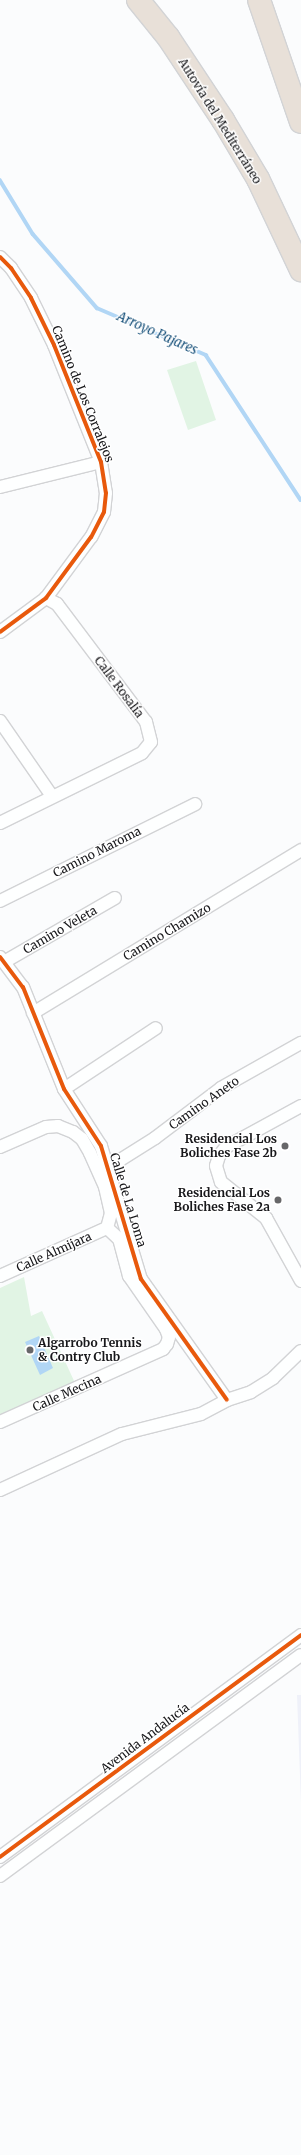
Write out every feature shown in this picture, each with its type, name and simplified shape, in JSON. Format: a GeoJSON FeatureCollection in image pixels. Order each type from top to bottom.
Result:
{"type":"FeatureCollection","features":[{"type":"Feature","properties":{"kind":"highway"},"geometry":{"type":"LineString","coordinates":[[122,0],[185,65]]}},
{"type":"Feature","properties":{"kind":"highway","name":"Autovía del Mediterráneo"},"geometry":{"type":"LineString","coordinates":[[138,0],[168,37],[258,179],[301,270]]}},
{"type":"Feature","properties":{"kind":"highway"},"geometry":{"type":"LineString","coordinates":[[259,0],[301,122]]}},
{"type":"Feature","properties":{"kind":"highway"},"geometry":{"type":"LineString","coordinates":[[275,0],[301,78]]}},
{"type":"Feature","properties":{"kind":"street","name":"Camino de Los Corralejos"},"geometry":{"type":"LineString","coordinates":[[0,256],[32,298],[54,345],[101,462],[106,493],[104,512],[91,537],[46,598],[0,632]]}},
{"type":"Feature","properties":{"kind":"street"},"geometry":{"type":"LineString","coordinates":[[0,488],[101,462]]}},
{"type":"Feature","properties":{"kind":"street","name":"Calle Rosalía"},"geometry":{"type":"LineString","coordinates":[[0,823],[52,796],[142,753],[151,742],[146,722],[57,604],[46,598]]}},
{"type":"Feature","properties":{"kind":"street"},"geometry":{"type":"LineString","coordinates":[[0,721],[52,796]]}},
{"type":"Feature","properties":{"kind":"street","name":"Camino Maroma"},"geometry":{"type":"LineString","coordinates":[[0,901],[195,804]]}},
{"type":"Feature","properties":{"kind":"street","name":"Camino Chamizo"},"geometry":{"type":"LineString","coordinates":[[33,1013],[301,850]]}},
{"type":"Feature","properties":{"kind":"street","name":"Camino Veleta"},"geometry":{"type":"LineString","coordinates":[[2,960],[115,898]]}},
{"type":"Feature","properties":{"kind":"street","name":"Calle de La Loma"},"geometry":{"type":"LineString","coordinates":[[2,960],[23,987],[64,1089],[101,1146],[109,1167],[141,1279],[227,1400]]}},
{"type":"Feature","properties":{"kind":"street"},"geometry":{"type":"LineString","coordinates":[[64,1089],[156,1028]]}},
{"type":"Feature","properties":{"kind":"street","name":"Camino Aneto"},"geometry":{"type":"LineString","coordinates":[[109,1167],[155,1138],[221,1088],[301,1043]]}},
{"type":"Feature","properties":{"kind":"street"},"geometry":{"type":"LineString","coordinates":[[301,1106],[226,1147],[219,1156],[216,1166],[221,1182],[266,1218],[301,1280]]}},
{"type":"Feature","properties":{"kind":"street"},"geometry":{"type":"LineString","coordinates":[[0,1147],[46,1127],[58,1126],[74,1132],[82,1139],[90,1153],[105,1187],[111,1212],[107,1228]]}},
{"type":"Feature","properties":{"kind":"street","name":"Calle Almijara"},"geometry":{"type":"LineString","coordinates":[[0,1276],[107,1228]]}},
{"type":"Feature","properties":{"kind":"street","name":"Calle Mecina"},"geometry":{"type":"LineString","coordinates":[[0,1422],[163,1349],[167,1344],[169,1336],[166,1329],[129,1276],[118,1239],[107,1228]]}},
{"type":"Feature","properties":{"kind":"street"},"geometry":{"type":"LineString","coordinates":[[0,1490],[122,1434],[201,1414],[227,1400],[251,1392],[274,1378],[301,1351]]}},
{"type":"Feature","properties":{"kind":"street","name":"Avenida Andalucía"},"geometry":{"type":"LineString","coordinates":[[0,1858],[301,1635]]}},
{"type":"Feature","properties":{"kind":"street","name":"Avenida Andalucía"},"geometry":{"type":"LineString","coordinates":[[0,1876],[301,1655]]}},
{"type":"Feature","properties":{"kind":"shaded area"},"geometry":{"type":"Polygon","coordinates":[[[297,1695],[301,1695],[301,1803],[297,1695]]]}},
{"type":"Feature","properties":{"kind":"green space"},"geometry":{"type":"Polygon","coordinates":[[[196,361],[216,420],[188,430],[167,370],[196,361]]]}},
{"type":"Feature","properties":{"kind":"green space","name":"Algarrobo Tennis & Contry Club"},"geometry":{"type":"Polygon","coordinates":[[[24,1277],[31,1316],[42,1311],[75,1383],[0,1416],[0,1288],[24,1277]]]}},
{"type":"Feature","properties":{"kind":"water"},"geometry":{"type":"Polygon","coordinates":[[[39,1336],[53,1368],[40,1375],[25,1342],[39,1336]]]}},
{"type":"Feature","properties":{"kind":"waterway","name":"Arroyo Pajares"},"geometry":{"type":"LineString","coordinates":[[0,180],[33,234],[97,308],[206,355],[301,500]]}},
{"type":"Feature","properties":{"kind":"cycle path"},"geometry":{"type":"LineString","coordinates":[[0,257],[11,268],[31,298],[54,345],[101,462],[106,493],[104,512],[91,537],[46,598],[0,632]]}},
{"type":"Feature","properties":{"kind":"cycle path"},"geometry":{"type":"LineString","coordinates":[[0,957],[23,987],[64,1089],[101,1146],[141,1279],[227,1400]]}},
{"type":"Feature","properties":{"kind":"cycle path"},"geometry":{"type":"LineString","coordinates":[[0,1857],[301,1635]]}},
{"type":"Feature","properties":{"kind":"place","name":"Residencial Los Boliches Fase 2b"},"geometry":{"type":"Point","coordinates":[285,1146]}},
{"type":"Feature","properties":{"kind":"place","name":"Residencial Los Boliches Fase 2a"},"geometry":{"type":"Point","coordinates":[278,1200]}},
{"type":"Feature","properties":{"kind":"place","name":"Algarrobo Tennis & Contry Club"},"geometry":{"type":"Point","coordinates":[30,1350]}}]}
